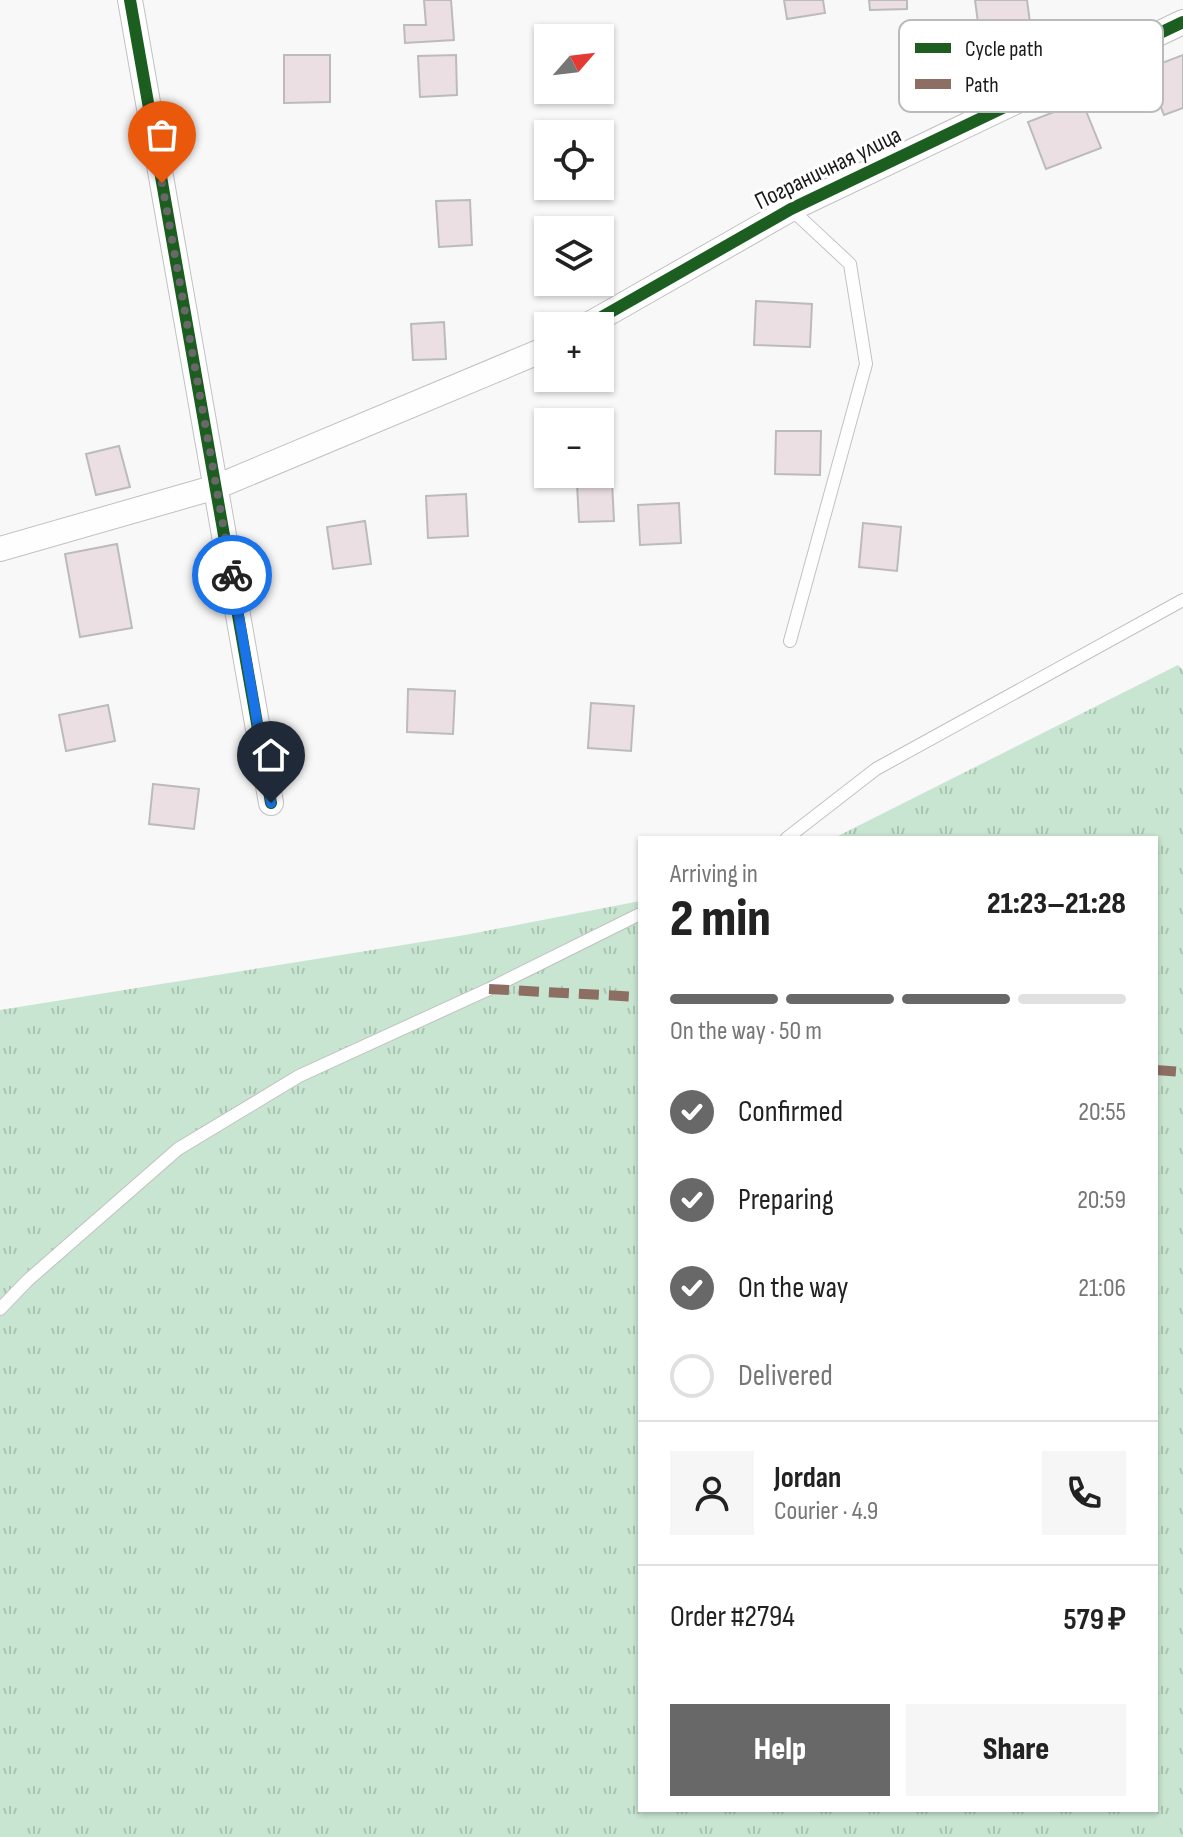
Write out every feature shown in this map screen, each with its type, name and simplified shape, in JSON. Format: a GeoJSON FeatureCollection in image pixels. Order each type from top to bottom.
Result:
{"type":"FeatureCollection","features":[{"type":"Feature","properties":{"kind":"street"},"geometry":{"type":"LineString","coordinates":[[130,0],[271,803]]}},
{"type":"Feature","properties":{"kind":"street","name":"Пограничная улица"},"geometry":{"type":"LineString","coordinates":[[1163,32],[1183,22]]}},
{"type":"Feature","properties":{"kind":"street","name":"Пограничная улица"},"geometry":{"type":"LineString","coordinates":[[611,312],[791,209],[994,112]]}},
{"type":"Feature","properties":{"kind":"street"},"geometry":{"type":"LineString","coordinates":[[0,549],[216,487],[534,354]]}},
{"type":"Feature","properties":{"kind":"lane"},"geometry":{"type":"LineString","coordinates":[[790,641],[866,364],[850,264],[791,209]]}},
{"type":"Feature","properties":{"kind":"lane"},"geometry":{"type":"LineString","coordinates":[[790,836],[876,769],[1183,600]]}},
{"type":"Feature","properties":{"kind":"lane"},"geometry":{"type":"LineString","coordinates":[[0,1309],[28,1280],[178,1149],[299,1076],[489,989],[638,915]]}},
{"type":"Feature","properties":{"kind":"green space"},"geometry":{"type":"Polygon","coordinates":[[[1178,665],[1183,670],[1183,1837],[0,1837],[0,1010],[465,935],[638,901],[638,1812],[1158,1812],[1158,836],[838,836],[1178,665]]]}},
{"type":"Feature","properties":{"kind":"building"},"geometry":{"type":"Polygon","coordinates":[[[424,0],[451,0],[454,40],[405,43],[404,25],[426,25],[424,0]]]}},
{"type":"Feature","properties":{"kind":"building"},"geometry":{"type":"Polygon","coordinates":[[[784,0],[823,0],[825,13],[787,19],[784,0]]]}},
{"type":"Feature","properties":{"kind":"building"},"geometry":{"type":"Polygon","coordinates":[[[869,0],[907,0],[907,9],[870,10],[869,0]]]}},
{"type":"Feature","properties":{"kind":"building"},"geometry":{"type":"Polygon","coordinates":[[[975,0],[1027,0],[1030,20],[978,20],[975,0]]]}},
{"type":"Feature","properties":{"kind":"building"},"geometry":{"type":"Polygon","coordinates":[[[284,55],[330,55],[330,102],[284,103],[284,55]]]}},
{"type":"Feature","properties":{"kind":"building"},"geometry":{"type":"Polygon","coordinates":[[[456,55],[457,95],[420,97],[418,56],[456,55]]]}},
{"type":"Feature","properties":{"kind":"building"},"geometry":{"type":"Polygon","coordinates":[[[1183,55],[1183,108],[1164,115],[1163,112],[1163,63],[1183,55]]]}},
{"type":"Feature","properties":{"kind":"building"},"geometry":{"type":"Polygon","coordinates":[[[1054,112],[1086,112],[1101,148],[1046,169],[1028,122],[1054,112]]]}},
{"type":"Feature","properties":{"kind":"building"},"geometry":{"type":"Polygon","coordinates":[[[470,200],[472,245],[439,247],[436,201],[470,200]]]}},
{"type":"Feature","properties":{"kind":"building"},"geometry":{"type":"Polygon","coordinates":[[[756,301],[812,304],[810,347],[754,345],[756,301]]]}},
{"type":"Feature","properties":{"kind":"building"},"geometry":{"type":"Polygon","coordinates":[[[444,322],[446,359],[413,360],[411,324],[444,322]]]}},
{"type":"Feature","properties":{"kind":"building"},"geometry":{"type":"Polygon","coordinates":[[[776,431],[821,431],[820,475],[775,474],[776,431]]]}},
{"type":"Feature","properties":{"kind":"building"},"geometry":{"type":"Polygon","coordinates":[[[119,446],[130,487],[96,495],[86,454],[119,446]]]}},
{"type":"Feature","properties":{"kind":"building"},"geometry":{"type":"Polygon","coordinates":[[[577,488],[612,488],[614,521],[579,522],[577,488]]]}},
{"type":"Feature","properties":{"kind":"building"},"geometry":{"type":"Polygon","coordinates":[[[466,494],[468,536],[428,538],[426,496],[466,494]]]}},
{"type":"Feature","properties":{"kind":"building"},"geometry":{"type":"Polygon","coordinates":[[[679,503],[681,543],[640,545],[638,505],[679,503]]]}},
{"type":"Feature","properties":{"kind":"building"},"geometry":{"type":"Polygon","coordinates":[[[365,521],[371,564],[333,569],[327,527],[365,521]]]}},
{"type":"Feature","properties":{"kind":"building"},"geometry":{"type":"Polygon","coordinates":[[[863,523],[901,527],[897,571],[859,567],[863,523]]]}},
{"type":"Feature","properties":{"kind":"building"},"geometry":{"type":"Polygon","coordinates":[[[117,544],[132,628],[80,637],[65,554],[117,544]]]}},
{"type":"Feature","properties":{"kind":"building"},"geometry":{"type":"Polygon","coordinates":[[[408,689],[455,691],[453,734],[407,732],[408,689]]]}},
{"type":"Feature","properties":{"kind":"building"},"geometry":{"type":"Polygon","coordinates":[[[591,703],[634,706],[631,751],[588,748],[591,703]]]}},
{"type":"Feature","properties":{"kind":"building"},"geometry":{"type":"Polygon","coordinates":[[[108,705],[115,741],[66,751],[59,715],[108,705]]]}},
{"type":"Feature","properties":{"kind":"building"},"geometry":{"type":"Polygon","coordinates":[[[153,784],[199,789],[194,829],[149,824],[153,784]]]}},
{"type":"Feature","properties":{"kind":"marked path"},"geometry":{"type":"LineString","coordinates":[[489,989],[638,997]]}},
{"type":"Feature","properties":{"kind":"marked path"},"geometry":{"type":"LineString","coordinates":[[1158,1070],[1183,1072]]}},
{"type":"Feature","properties":{"kind":"cycle path"},"geometry":{"type":"LineString","coordinates":[[130,0],[271,803]]}},
{"type":"Feature","properties":{"kind":"cycle path"},"geometry":{"type":"LineString","coordinates":[[1163,32],[1183,22]]}},
{"type":"Feature","properties":{"kind":"cycle path"},"geometry":{"type":"LineString","coordinates":[[611,312],[791,209],[994,112]]}},
{"type":"Feature","properties":{"kind":"way so far"},"geometry":{"type":"LineString","coordinates":[[162,183],[232,575]]}},
{"type":"Feature","properties":{"kind":"route"},"geometry":{"type":"LineString","coordinates":[[232,575],[271,803]]}}]}
